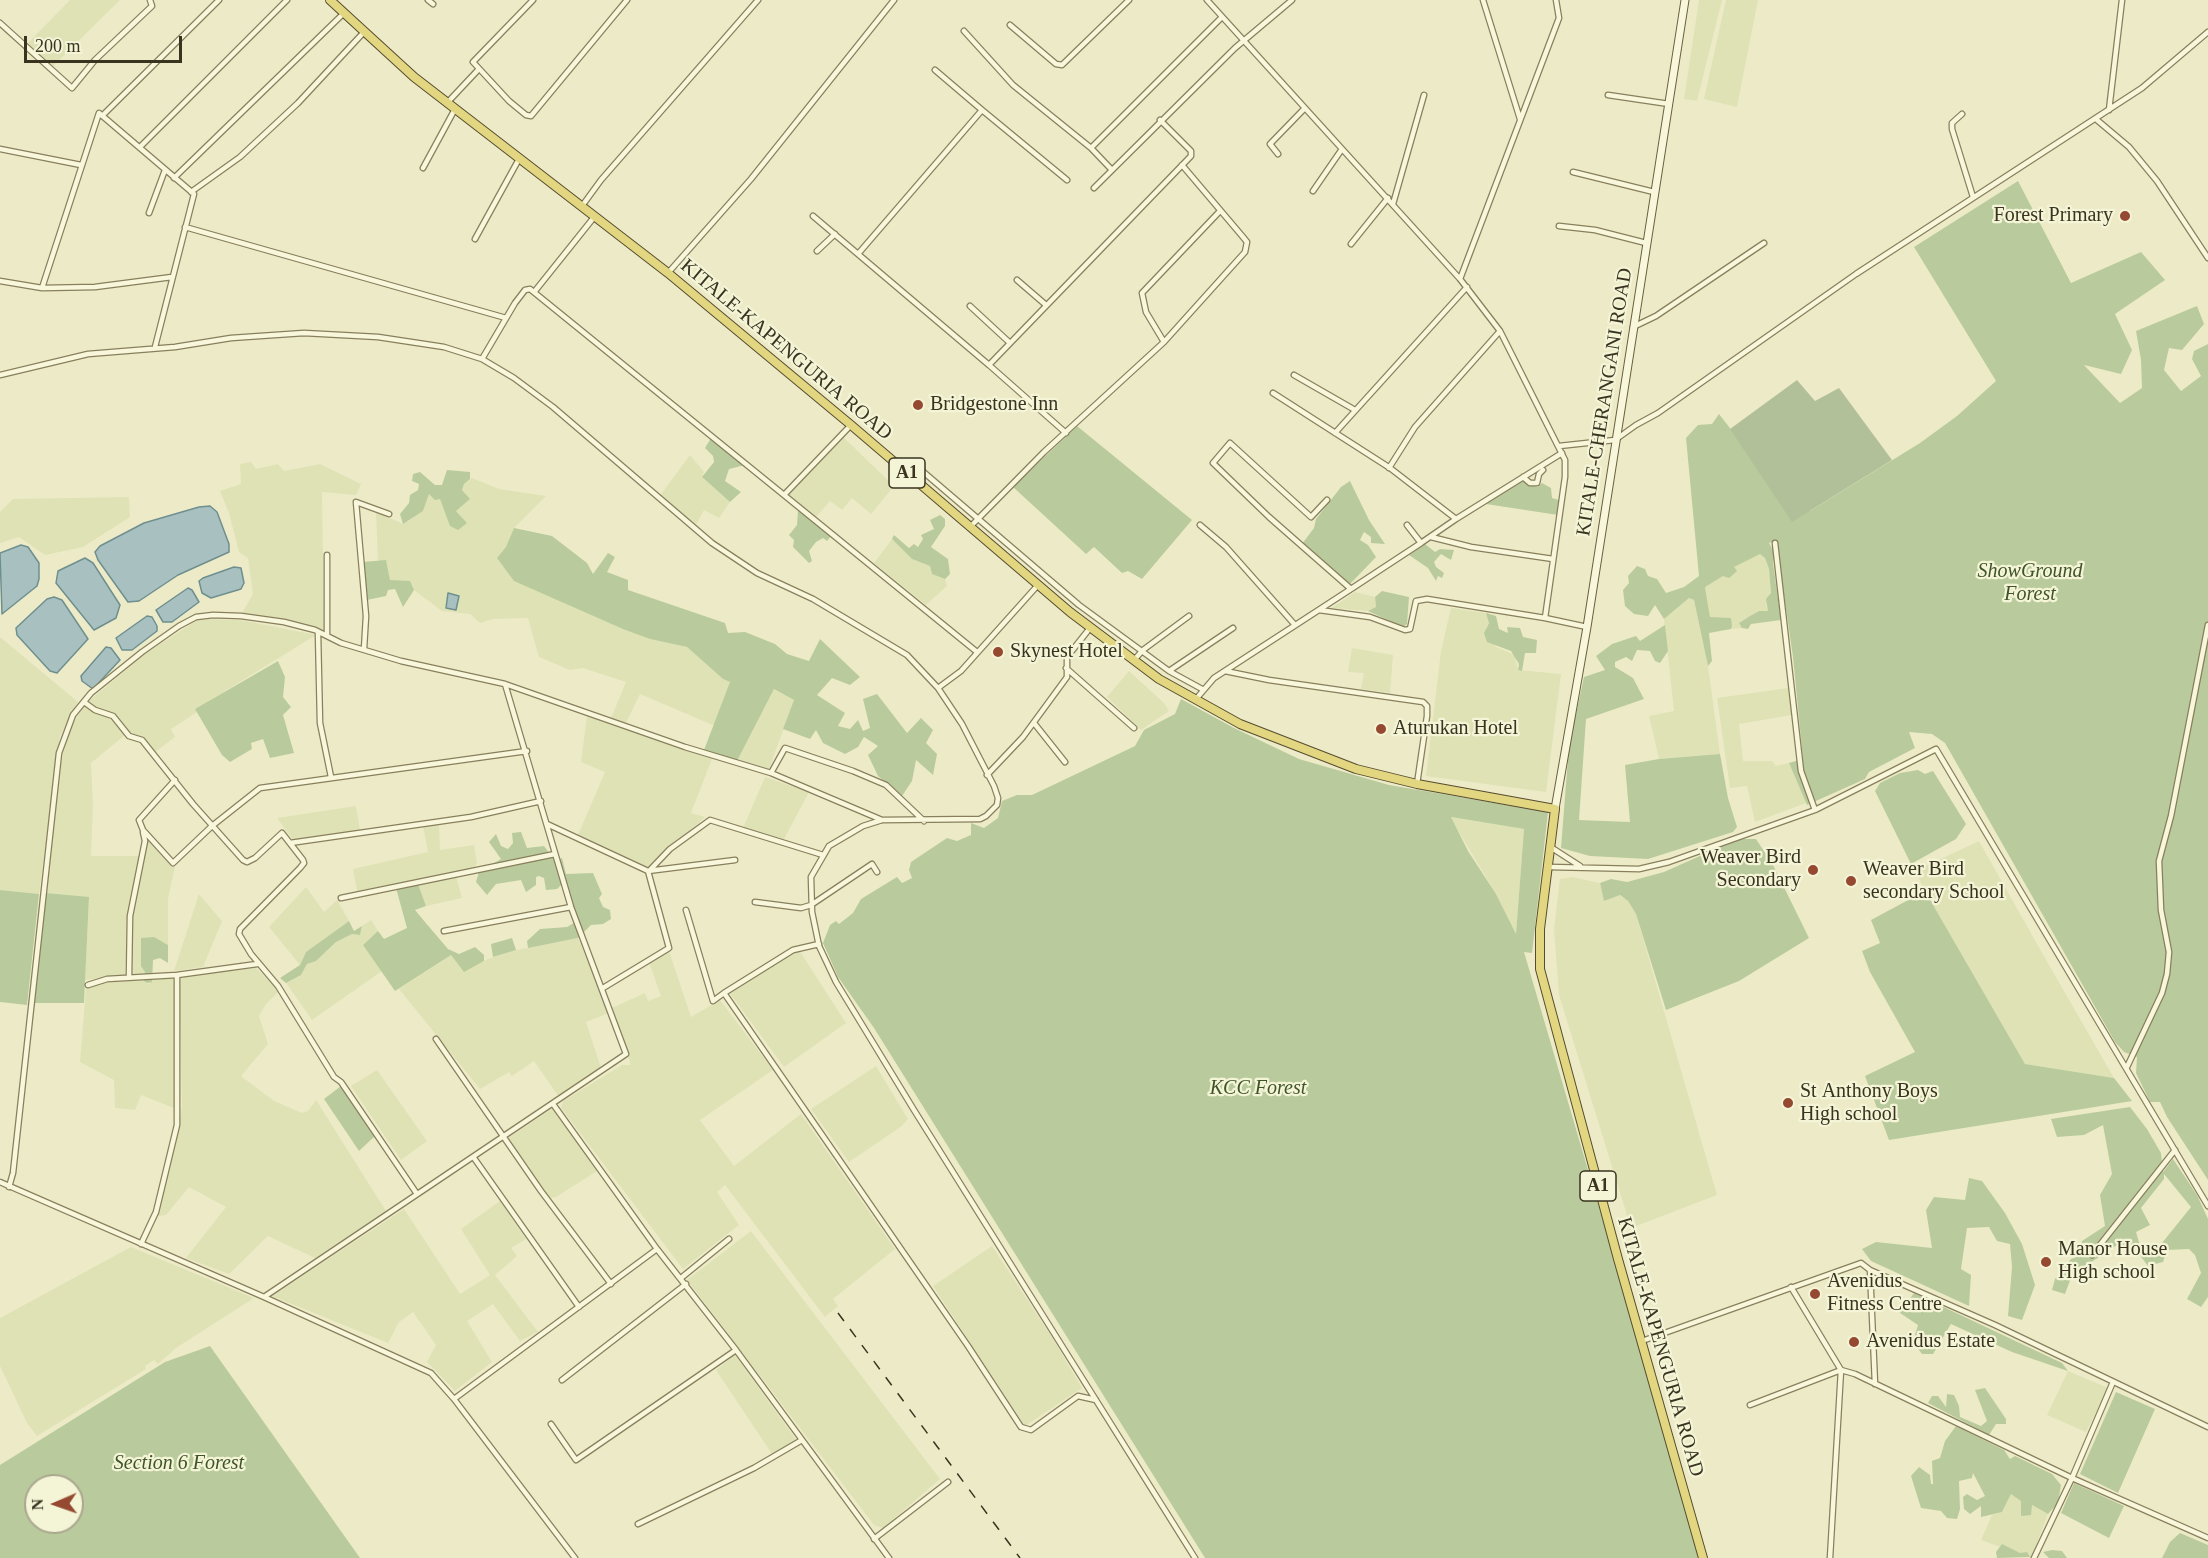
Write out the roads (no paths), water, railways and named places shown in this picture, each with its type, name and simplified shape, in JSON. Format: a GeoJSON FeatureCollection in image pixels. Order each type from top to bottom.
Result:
{"type":"FeatureCollection","features":[{"type":"Feature","properties":{"kind":"highway","name":"KITALE-KAPENGURIA ROAD"},"geometry":{"type":"LineString","coordinates":[[330,0],[451,106],[668,273],[851,425],[969,528],[1090,628],[1134,660],[1240,724],[1298,749],[1356,769],[1417,784],[1555,809],[1552,848],[1540,929],[1540,969],[1703,1558]]}},
{"type":"Feature","properties":{"kind":"main road","name":"KITALE-CHERANGANI ROAD"},"geometry":{"type":"LineString","coordinates":[[1555,809],[1587,627],[1685,0]]}},
{"type":"Feature","properties":{"kind":"street"},"geometry":{"type":"LineString","coordinates":[[0,24],[72,88],[95,60],[152,6],[150,0]]}},
{"type":"Feature","properties":{"kind":"street"},"geometry":{"type":"LineString","coordinates":[[102,116],[219,0]]}},
{"type":"Feature","properties":{"kind":"street"},"geometry":{"type":"LineString","coordinates":[[140,147],[287,0]]}},
{"type":"Feature","properties":{"kind":"street"},"geometry":{"type":"LineString","coordinates":[[533,0],[474,59],[473,65],[508,101],[526,115],[531,116],[627,0]]}},
{"type":"Feature","properties":{"kind":"street"},"geometry":{"type":"LineString","coordinates":[[582,206],[601,180],[758,0]]}},
{"type":"Feature","properties":{"kind":"street"},"geometry":{"type":"LineString","coordinates":[[668,273],[751,179],[894,0]]}},
{"type":"Feature","properties":{"kind":"street"},"geometry":{"type":"LineString","coordinates":[[1010,24],[1056,64],[1062,65],[1129,0]]}},
{"type":"Feature","properties":{"kind":"street"},"geometry":{"type":"LineString","coordinates":[[1207,0],[1460,279],[1500,331],[1562,453],[1565,477],[1545,618]]}},
{"type":"Feature","properties":{"kind":"street"},"geometry":{"type":"LineString","coordinates":[[1211,5],[1217,0]]}},
{"type":"Feature","properties":{"kind":"street"},"geometry":{"type":"LineString","coordinates":[[1094,188],[1160,120],[1292,0]]}},
{"type":"Feature","properties":{"kind":"street"},"geometry":{"type":"LineString","coordinates":[[1483,0],[1520,119]]}},
{"type":"Feature","properties":{"kind":"street"},"geometry":{"type":"LineString","coordinates":[[1460,279],[1559,18],[1556,0]]}},
{"type":"Feature","properties":{"kind":"street"},"geometry":{"type":"LineString","coordinates":[[2109,110],[2122,0]]}},
{"type":"Feature","properties":{"kind":"street"},"geometry":{"type":"LineString","coordinates":[[174,178],[344,13]]}},
{"type":"Feature","properties":{"kind":"street"},"geometry":{"type":"LineString","coordinates":[[1091,148],[1222,17]]}},
{"type":"Feature","properties":{"kind":"street"},"geometry":{"type":"LineString","coordinates":[[964,31],[1013,85],[1091,148],[1112,170]]}},
{"type":"Feature","properties":{"kind":"street"},"geometry":{"type":"LineString","coordinates":[[191,192],[240,157],[298,103],[364,32]]}},
{"type":"Feature","properties":{"kind":"street"},"geometry":{"type":"LineString","coordinates":[[1559,446],[1616,440],[1703,384],[1827,293],[1972,197],[2097,120],[2160,75],[2208,32]]}},
{"type":"Feature","properties":{"kind":"street"},"geometry":{"type":"LineString","coordinates":[[423,168],[451,106],[478,70]]}},
{"type":"Feature","properties":{"kind":"street"},"geometry":{"type":"LineString","coordinates":[[935,70],[1066,180]]}},
{"type":"Feature","properties":{"kind":"street"},"geometry":{"type":"LineString","coordinates":[[1393,204],[1424,95]]}},
{"type":"Feature","properties":{"kind":"street"},"geometry":{"type":"LineString","coordinates":[[1608,95],[1669,104]]}},
{"type":"Feature","properties":{"kind":"street"},"geometry":{"type":"LineString","coordinates":[[1278,154],[1270,146],[1271,141],[1304,109]]}},
{"type":"Feature","properties":{"kind":"street"},"geometry":{"type":"LineString","coordinates":[[858,254],[982,110]]}},
{"type":"Feature","properties":{"kind":"street"},"geometry":{"type":"LineString","coordinates":[[42,288],[99,113],[194,194],[155,347]]}},
{"type":"Feature","properties":{"kind":"street"},"geometry":{"type":"LineString","coordinates":[[1962,114],[1952,123],[1952,129],[1972,197]]}},
{"type":"Feature","properties":{"kind":"street"},"geometry":{"type":"LineString","coordinates":[[989,365],[1191,156],[1191,151],[1160,120]]}},
{"type":"Feature","properties":{"kind":"street"},"geometry":{"type":"LineString","coordinates":[[2097,120],[2129,147],[2157,181],[2208,258]]}},
{"type":"Feature","properties":{"kind":"street"},"geometry":{"type":"LineString","coordinates":[[0,149],[81,165]]}},
{"type":"Feature","properties":{"kind":"street"},"geometry":{"type":"LineString","coordinates":[[1313,190],[1342,149]]}},
{"type":"Feature","properties":{"kind":"street"},"geometry":{"type":"LineString","coordinates":[[475,239],[519,159]]}},
{"type":"Feature","properties":{"kind":"street"},"geometry":{"type":"LineString","coordinates":[[969,528],[1164,342],[1245,252],[1247,242],[1182,165]]}},
{"type":"Feature","properties":{"kind":"street"},"geometry":{"type":"LineString","coordinates":[[149,213],[165,170]]}},
{"type":"Feature","properties":{"kind":"street"},"geometry":{"type":"LineString","coordinates":[[1574,172],[1654,192]]}},
{"type":"Feature","properties":{"kind":"street"},"geometry":{"type":"LineString","coordinates":[[1351,244],[1388,198]]}},
{"type":"Feature","properties":{"kind":"street"},"geometry":{"type":"LineString","coordinates":[[1164,342],[1146,312],[1142,293],[1220,211]]}},
{"type":"Feature","properties":{"kind":"street"},"geometry":{"type":"LineString","coordinates":[[535,291],[595,216]]}},
{"type":"Feature","properties":{"kind":"street"},"geometry":{"type":"LineString","coordinates":[[813,216],[1066,433]]}},
{"type":"Feature","properties":{"kind":"street"},"geometry":{"type":"LineString","coordinates":[[1559,226],[1595,230],[1646,243]]}},
{"type":"Feature","properties":{"kind":"street"},"geometry":{"type":"LineString","coordinates":[[185,227],[506,318]]}},
{"type":"Feature","properties":{"kind":"street"},"geometry":{"type":"LineString","coordinates":[[817,251],[835,234]]}},
{"type":"Feature","properties":{"kind":"street"},"geometry":{"type":"LineString","coordinates":[[1633,327],[1656,316],[1764,243]]}},
{"type":"Feature","properties":{"kind":"street"},"geometry":{"type":"LineString","coordinates":[[0,281],[42,288],[95,287],[172,277]]}},
{"type":"Feature","properties":{"kind":"street"},"geometry":{"type":"LineString","coordinates":[[1017,280],[1046,305]]}},
{"type":"Feature","properties":{"kind":"street"},"geometry":{"type":"LineString","coordinates":[[1335,433],[1467,287]]}},
{"type":"Feature","properties":{"kind":"street"},"geometry":{"type":"LineString","coordinates":[[482,359],[525,290],[535,291],[977,652]]}},
{"type":"Feature","properties":{"kind":"street"},"geometry":{"type":"LineString","coordinates":[[970,306],[1010,343]]}},
{"type":"Feature","properties":{"kind":"street"},"geometry":{"type":"LineString","coordinates":[[1389,468],[1415,427],[1500,331]]}},
{"type":"Feature","properties":{"kind":"street"},"geometry":{"type":"LineString","coordinates":[[0,375],[78,356],[231,338],[303,333],[430,343],[482,359],[554,407],[673,513],[712,543],[757,573],[813,599],[907,655],[938,688],[962,724],[999,798],[997,805],[986,816],[924,821],[882,820],[771,773],[685,747],[505,684],[411,664],[318,633],[258,618],[231,615],[196,617],[142,651],[84,702],[66,730],[59,753],[13,1173],[9,1187]]}},
{"type":"Feature","properties":{"kind":"street"},"geometry":{"type":"LineString","coordinates":[[1294,375],[1355,410]]}},
{"type":"Feature","properties":{"kind":"street"},"geometry":{"type":"LineString","coordinates":[[1273,393],[1389,468],[1456,519]]}},
{"type":"Feature","properties":{"kind":"street"},"geometry":{"type":"LineString","coordinates":[[784,495],[851,425]]}},
{"type":"Feature","properties":{"kind":"street"},"geometry":{"type":"LineString","coordinates":[[1327,500],[1311,517],[1230,443],[1213,463],[1269,517],[1351,589]]}},
{"type":"Feature","properties":{"kind":"street"},"geometry":{"type":"LineString","coordinates":[[1196,699],[1202,689],[1225,671],[1456,519],[1562,453]]}},
{"type":"Feature","properties":{"kind":"street"},"geometry":{"type":"LineString","coordinates":[[914,464],[1141,652],[1202,689]]}},
{"type":"Feature","properties":{"kind":"street"},"geometry":{"type":"LineString","coordinates":[[1523,477],[1530,483],[1537,483],[1539,474],[1543,470]]}},
{"type":"Feature","properties":{"kind":"street"},"geometry":{"type":"LineString","coordinates":[[364,649],[366,616],[356,502],[390,514]]}},
{"type":"Feature","properties":{"kind":"street"},"geometry":{"type":"LineString","coordinates":[[1200,525],[1226,547],[1295,626]]}},
{"type":"Feature","properties":{"kind":"street"},"geometry":{"type":"LineString","coordinates":[[1407,525],[1421,543]]}},
{"type":"Feature","properties":{"kind":"street"},"geometry":{"type":"LineString","coordinates":[[1431,537],[1471,547],[1553,559]]}},
{"type":"Feature","properties":{"kind":"street"},"geometry":{"type":"LineString","coordinates":[[1775,543],[1802,771],[1815,810]]}},
{"type":"Feature","properties":{"kind":"street"},"geometry":{"type":"LineString","coordinates":[[327,555],[327,636]]}},
{"type":"Feature","properties":{"kind":"street"},"geometry":{"type":"LineString","coordinates":[[938,688],[949,683],[1038,585]]}},
{"type":"Feature","properties":{"kind":"street"},"geometry":{"type":"LineString","coordinates":[[1319,610],[1370,617],[1405,630],[1410,629],[1416,602],[1422,599],[1545,618],[1587,627]]}},
{"type":"Feature","properties":{"kind":"street"},"geometry":{"type":"LineString","coordinates":[[1134,660],[1141,652],[1189,616]]}},
{"type":"Feature","properties":{"kind":"street"},"geometry":{"type":"LineString","coordinates":[[2127,1067],[2162,993],[2167,974],[2169,952],[2161,910],[2159,861],[2172,816],[2208,625]]}},
{"type":"Feature","properties":{"kind":"street"},"geometry":{"type":"LineString","coordinates":[[987,775],[1034,723],[1067,677],[1069,653],[1090,628]]}},
{"type":"Feature","properties":{"kind":"street"},"geometry":{"type":"LineString","coordinates":[[1169,671],[1233,628]]}},
{"type":"Feature","properties":{"kind":"street"},"geometry":{"type":"LineString","coordinates":[[318,633],[320,723],[331,777]]}},
{"type":"Feature","properties":{"kind":"street"},"geometry":{"type":"LineString","coordinates":[[1066,668],[1134,728]]}},
{"type":"Feature","properties":{"kind":"street"},"geometry":{"type":"LineString","coordinates":[[1225,671],[1269,680],[1423,702],[1427,706],[1427,716],[1417,784]]}},
{"type":"Feature","properties":{"kind":"street"},"geometry":{"type":"LineString","coordinates":[[264,1297],[626,1054],[571,907],[505,684]]}},
{"type":"Feature","properties":{"kind":"street"},"geometry":{"type":"LineString","coordinates":[[84,702],[95,710],[113,716],[129,735],[142,740],[212,826],[245,861],[255,858],[282,833],[304,863],[240,929],[239,933],[259,964],[278,986],[328,1067],[417,1194]]}},
{"type":"Feature","properties":{"kind":"street"},"geometry":{"type":"LineString","coordinates":[[1034,723],[1065,762]]}},
{"type":"Feature","properties":{"kind":"street"},"geometry":{"type":"LineString","coordinates":[[771,773],[785,748],[886,785],[924,821]]}},
{"type":"Feature","properties":{"kind":"street"},"geometry":{"type":"LineString","coordinates":[[1549,867],[1639,869],[1669,862],[1815,810],[1936,749],[2208,1206]]}},
{"type":"Feature","properties":{"kind":"street"},"geometry":{"type":"LineString","coordinates":[[143,830],[173,863],[212,826],[260,788],[527,752]]}},
{"type":"Feature","properties":{"kind":"street"},"geometry":{"type":"LineString","coordinates":[[129,977],[130,916],[145,841],[139,820],[175,780]]}},
{"type":"Feature","properties":{"kind":"street"},"geometry":{"type":"LineString","coordinates":[[290,843],[471,817],[541,801]]}},
{"type":"Feature","properties":{"kind":"street"},"geometry":{"type":"LineString","coordinates":[[648,871],[670,849],[700,825],[710,820],[823,855]]}},
{"type":"Feature","properties":{"kind":"street"},"geometry":{"type":"LineString","coordinates":[[882,820],[849,833],[829,846],[811,877],[811,905],[819,945],[836,982],[1195,1558]]}},
{"type":"Feature","properties":{"kind":"street"},"geometry":{"type":"LineString","coordinates":[[547,824],[648,871],[735,860]]}},
{"type":"Feature","properties":{"kind":"street"},"geometry":{"type":"LineString","coordinates":[[1552,848],[1582,867]]}},
{"type":"Feature","properties":{"kind":"street"},"geometry":{"type":"LineString","coordinates":[[341,898],[555,854]]}},
{"type":"Feature","properties":{"kind":"street"},"geometry":{"type":"LineString","coordinates":[[755,902],[801,908],[811,905],[872,864],[877,872]]}},
{"type":"Feature","properties":{"kind":"street"},"geometry":{"type":"LineString","coordinates":[[603,988],[669,948],[648,871]]}},
{"type":"Feature","properties":{"kind":"street"},"geometry":{"type":"LineString","coordinates":[[444,931],[571,907]]}},
{"type":"Feature","properties":{"kind":"street"},"geometry":{"type":"LineString","coordinates":[[686,910],[713,1000],[793,950],[819,945]]}},
{"type":"Feature","properties":{"kind":"street"},"geometry":{"type":"LineString","coordinates":[[88,985],[129,977],[177,975],[259,964]]}},
{"type":"Feature","properties":{"kind":"street"},"geometry":{"type":"LineString","coordinates":[[141,1244],[156,1212],[171,1158],[177,1125],[177,975]]}},
{"type":"Feature","properties":{"kind":"street"},"geometry":{"type":"LineString","coordinates":[[724,993],[968,1346],[1021,1427],[1031,1430],[1078,1396],[1095,1400]]}},
{"type":"Feature","properties":{"kind":"street"},"geometry":{"type":"LineString","coordinates":[[436,1039],[611,1284]]}},
{"type":"Feature","properties":{"kind":"street"},"geometry":{"type":"LineString","coordinates":[[553,1104],[657,1249],[736,1350],[889,1558]]}},
{"type":"Feature","properties":{"kind":"street"},"geometry":{"type":"LineString","coordinates":[[2092,1255],[2175,1150]]}},
{"type":"Feature","properties":{"kind":"street"},"geometry":{"type":"LineString","coordinates":[[474,1158],[579,1307]]}},
{"type":"Feature","properties":{"kind":"street"},"geometry":{"type":"LineString","coordinates":[[0,1182],[425,1369],[454,1399],[575,1558]]}},
{"type":"Feature","properties":{"kind":"street"},"geometry":{"type":"LineString","coordinates":[[681,1278],[729,1239]]}},
{"type":"Feature","properties":{"kind":"street"},"geometry":{"type":"LineString","coordinates":[[454,1399],[657,1249]]}},
{"type":"Feature","properties":{"kind":"street"},"geometry":{"type":"LineString","coordinates":[[1642,1341],[1861,1263],[1870,1270],[1995,1325],[2208,1427]]}},
{"type":"Feature","properties":{"kind":"street"},"geometry":{"type":"LineString","coordinates":[[1870,1270],[1875,1383]]}},
{"type":"Feature","properties":{"kind":"street"},"geometry":{"type":"LineString","coordinates":[[562,1380],[686,1284]]}},
{"type":"Feature","properties":{"kind":"street"},"geometry":{"type":"LineString","coordinates":[[1791,1287],[1841,1370],[1830,1558]]}},
{"type":"Feature","properties":{"kind":"street"},"geometry":{"type":"LineString","coordinates":[[551,1424],[576,1460],[736,1350]]}},
{"type":"Feature","properties":{"kind":"street"},"geometry":{"type":"LineString","coordinates":[[1750,1405],[1841,1370],[1875,1383],[2072,1478],[2208,1538]]}},
{"type":"Feature","properties":{"kind":"street"},"geometry":{"type":"LineString","coordinates":[[2042,1558],[2035,1556],[2072,1478],[2113,1382]]}},
{"type":"Feature","properties":{"kind":"street"},"geometry":{"type":"LineString","coordinates":[[638,1524],[702,1491],[754,1468],[802,1440]]}},
{"type":"Feature","properties":{"kind":"street"},"geometry":{"type":"LineString","coordinates":[[874,1539],[948,1482]]}},
{"type":"Feature","properties":{"kind":"water"},"geometry":{"type":"Polygon","coordinates":[[[210,506],[217,512],[229,544],[229,552],[178,575],[139,601],[128,602],[98,560],[95,552],[100,546],[144,523],[210,506]]]}},
{"type":"Feature","properties":{"kind":"water"},"geometry":{"type":"Polygon","coordinates":[[[21,545],[28,547],[39,563],[39,579],[37,586],[2,614],[0,553],[21,545]]]}},
{"type":"Feature","properties":{"kind":"water"},"geometry":{"type":"Polygon","coordinates":[[[85,558],[93,563],[120,605],[116,618],[94,630],[56,583],[58,571],[85,558]]]}},
{"type":"Feature","properties":{"kind":"water"},"geometry":{"type":"Polygon","coordinates":[[[234,567],[241,568],[244,583],[241,589],[211,598],[202,593],[199,581],[234,567]]]}},
{"type":"Feature","properties":{"kind":"water"},"geometry":{"type":"Polygon","coordinates":[[[188,588],[192,590],[199,602],[172,622],[163,622],[156,610],[188,588]]]}},
{"type":"Feature","properties":{"kind":"water"},"geometry":{"type":"Polygon","coordinates":[[[448,593],[459,596],[456,610],[446,608],[448,593]]]}},
{"type":"Feature","properties":{"kind":"water"},"geometry":{"type":"Polygon","coordinates":[[[54,597],[62,600],[88,639],[57,673],[50,671],[17,635],[16,628],[47,599],[54,597]]]}},
{"type":"Feature","properties":{"kind":"water"},"geometry":{"type":"Polygon","coordinates":[[[147,616],[152,617],[157,631],[132,650],[122,650],[116,638],[147,616]]]}},
{"type":"Feature","properties":{"kind":"water"},"geometry":{"type":"Polygon","coordinates":[[[106,647],[111,648],[120,660],[93,689],[82,681],[81,676],[106,647]]]}},
{"type":"Feature","properties":{"kind":"railway"},"geometry":{"type":"LineString","coordinates":[[838,1313],[1020,1558]]}},
{"type":"Feature","properties":{"kind":"place","name":"Forest Primary"},"geometry":{"type":"Point","coordinates":[2125,216]}},
{"type":"Feature","properties":{"kind":"place","name":"Bridgestone Inn"},"geometry":{"type":"Point","coordinates":[918,405]}},
{"type":"Feature","properties":{"kind":"place","name":"Skynest Hotel"},"geometry":{"type":"Point","coordinates":[998,652]}},
{"type":"Feature","properties":{"kind":"place","name":"Aturukan Hotel"},"geometry":{"type":"Point","coordinates":[1381,729]}},
{"type":"Feature","properties":{"kind":"place","name":"Weaver Bird Secondary"},"geometry":{"type":"Point","coordinates":[1813,870]}},
{"type":"Feature","properties":{"kind":"place","name":"Weaver Bird secondary School"},"geometry":{"type":"Point","coordinates":[1851,881]}},
{"type":"Feature","properties":{"kind":"place","name":"St Anthony Boys High school"},"geometry":{"type":"Point","coordinates":[1788,1103]}},
{"type":"Feature","properties":{"kind":"place","name":"Manor House High school"},"geometry":{"type":"Point","coordinates":[2046,1262]}},
{"type":"Feature","properties":{"kind":"place","name":"Avenidus Fitness Centre"},"geometry":{"type":"Point","coordinates":[1815,1294]}},
{"type":"Feature","properties":{"kind":"place","name":"Avenidus Estate"},"geometry":{"type":"Point","coordinates":[1854,1342]}},
{"type":"Feature","properties":{"kind":"park label","name":"ShowGround Forest"},"geometry":{"type":"Point","coordinates":[2030,584]}},
{"type":"Feature","properties":{"kind":"park label","name":"KCC Forest"},"geometry":{"type":"Point","coordinates":[1258,1089]}},
{"type":"Feature","properties":{"kind":"park label","name":"Section 6 Forest"},"geometry":{"type":"Point","coordinates":[179,1464]}}]}
